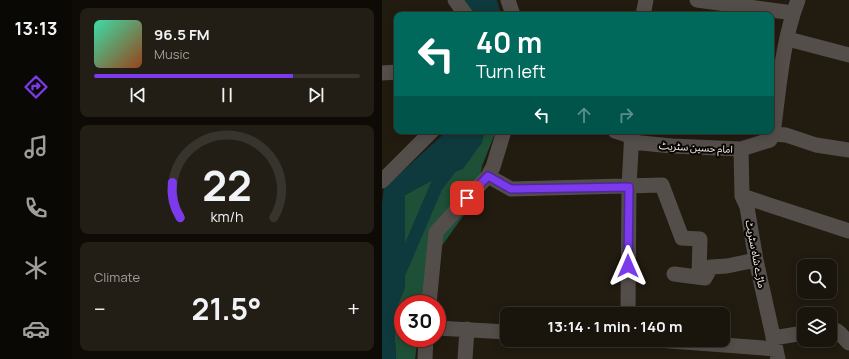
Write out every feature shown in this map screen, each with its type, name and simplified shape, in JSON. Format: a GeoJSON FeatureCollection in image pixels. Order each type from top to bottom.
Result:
{"type":"FeatureCollection","features":[{"type":"Feature","properties":{"kind":"street"},"geometry":{"type":"LineString","coordinates":[[455,0],[464,12]]}},
{"type":"Feature","properties":{"kind":"street"},"geometry":{"type":"LineString","coordinates":[[508,0],[512,12]]}},
{"type":"Feature","properties":{"kind":"street"},"geometry":{"type":"LineString","coordinates":[[644,12],[646,0]]}},
{"type":"Feature","properties":{"kind":"street"},"geometry":{"type":"LineString","coordinates":[[697,0],[796,6],[782,66],[774,126]]}},
{"type":"Feature","properties":{"kind":"street"},"geometry":{"type":"LineString","coordinates":[[788,39],[849,55]]}},
{"type":"Feature","properties":{"kind":"street"},"geometry":{"type":"LineString","coordinates":[[382,73],[394,72]]}},
{"type":"Feature","properties":{"kind":"street"},"geometry":{"type":"LineString","coordinates":[[382,181],[429,134]]}},
{"type":"Feature","properties":{"kind":"street"},"geometry":{"type":"LineString","coordinates":[[430,295],[436,232],[488,176],[493,167],[503,134]]}},
{"type":"Feature","properties":{"kind":"street"},"geometry":{"type":"LineString","coordinates":[[773,134],[786,135],[816,145],[849,150]]}},
{"type":"Feature","properties":{"kind":"street","name":"امام حسین سٹریٹ"},"geometry":{"type":"LineString","coordinates":[[631,136],[672,146],[742,149],[770,140],[773,134]]}},
{"type":"Feature","properties":{"kind":"street"},"geometry":{"type":"LineString","coordinates":[[628,307],[631,136]]}},
{"type":"Feature","properties":{"kind":"street","name":"ماڑے شاہ سٹریٹ"},"geometry":{"type":"LineString","coordinates":[[742,149],[742,196],[747,207],[756,260],[776,349]]}},
{"type":"Feature","properties":{"kind":"street"},"geometry":{"type":"LineString","coordinates":[[488,176],[511,189],[662,185],[682,238],[700,239],[699,277]]}},
{"type":"Feature","properties":{"kind":"street"},"geometry":{"type":"LineString","coordinates":[[742,196],[849,231]]}},
{"type":"Feature","properties":{"kind":"street"},"geometry":{"type":"LineString","coordinates":[[674,274],[705,278],[710,267],[728,266],[756,260]]}},
{"type":"Feature","properties":{"kind":"street"},"geometry":{"type":"LineString","coordinates":[[446,329],[500,332]]}},
{"type":"Feature","properties":{"kind":"street"},"geometry":{"type":"LineString","coordinates":[[465,359],[467,330]]}},
{"type":"Feature","properties":{"kind":"street"},"geometry":{"type":"LineString","coordinates":[[837,331],[843,334],[849,344]]}},
{"type":"Feature","properties":{"kind":"street"},"geometry":{"type":"LineString","coordinates":[[730,346],[776,349],[797,337]]}},
{"type":"Feature","properties":{"kind":"street"},"geometry":{"type":"LineString","coordinates":[[425,359],[426,347]]}},
{"type":"Feature","properties":{"kind":"green space"},"geometry":{"type":"Polygon","coordinates":[[[484,134],[495,134],[482,166],[476,198],[441,247],[426,295],[402,295],[405,287],[405,195],[427,183],[481,144],[484,134]]]}},
{"type":"Feature","properties":{"kind":"green space"},"geometry":{"type":"Polygon","coordinates":[[[395,347],[417,347],[415,359],[396,359],[395,347]]]}},
{"type":"Feature","properties":{"kind":"water"},"geometry":{"type":"Polygon","coordinates":[[[463,0],[497,0],[500,12],[470,12],[463,0]]]}},
{"type":"Feature","properties":{"kind":"water"},"geometry":{"type":"Polygon","coordinates":[[[444,134],[484,134],[481,144],[463,169],[427,183],[405,195],[405,287],[402,295],[394,295],[394,347],[395,347],[396,359],[382,359],[382,204],[384,188],[444,134]]]}},
{"type":"Feature","properties":{"kind":"waterway"},"geometry":{"type":"LineString","coordinates":[[398,276],[436,187],[454,163]]}},
{"type":"Feature","properties":{"kind":"route"},"geometry":{"type":"LineString","coordinates":[[467,198],[488,176],[511,189],[629,187],[628,266]]}}]}
